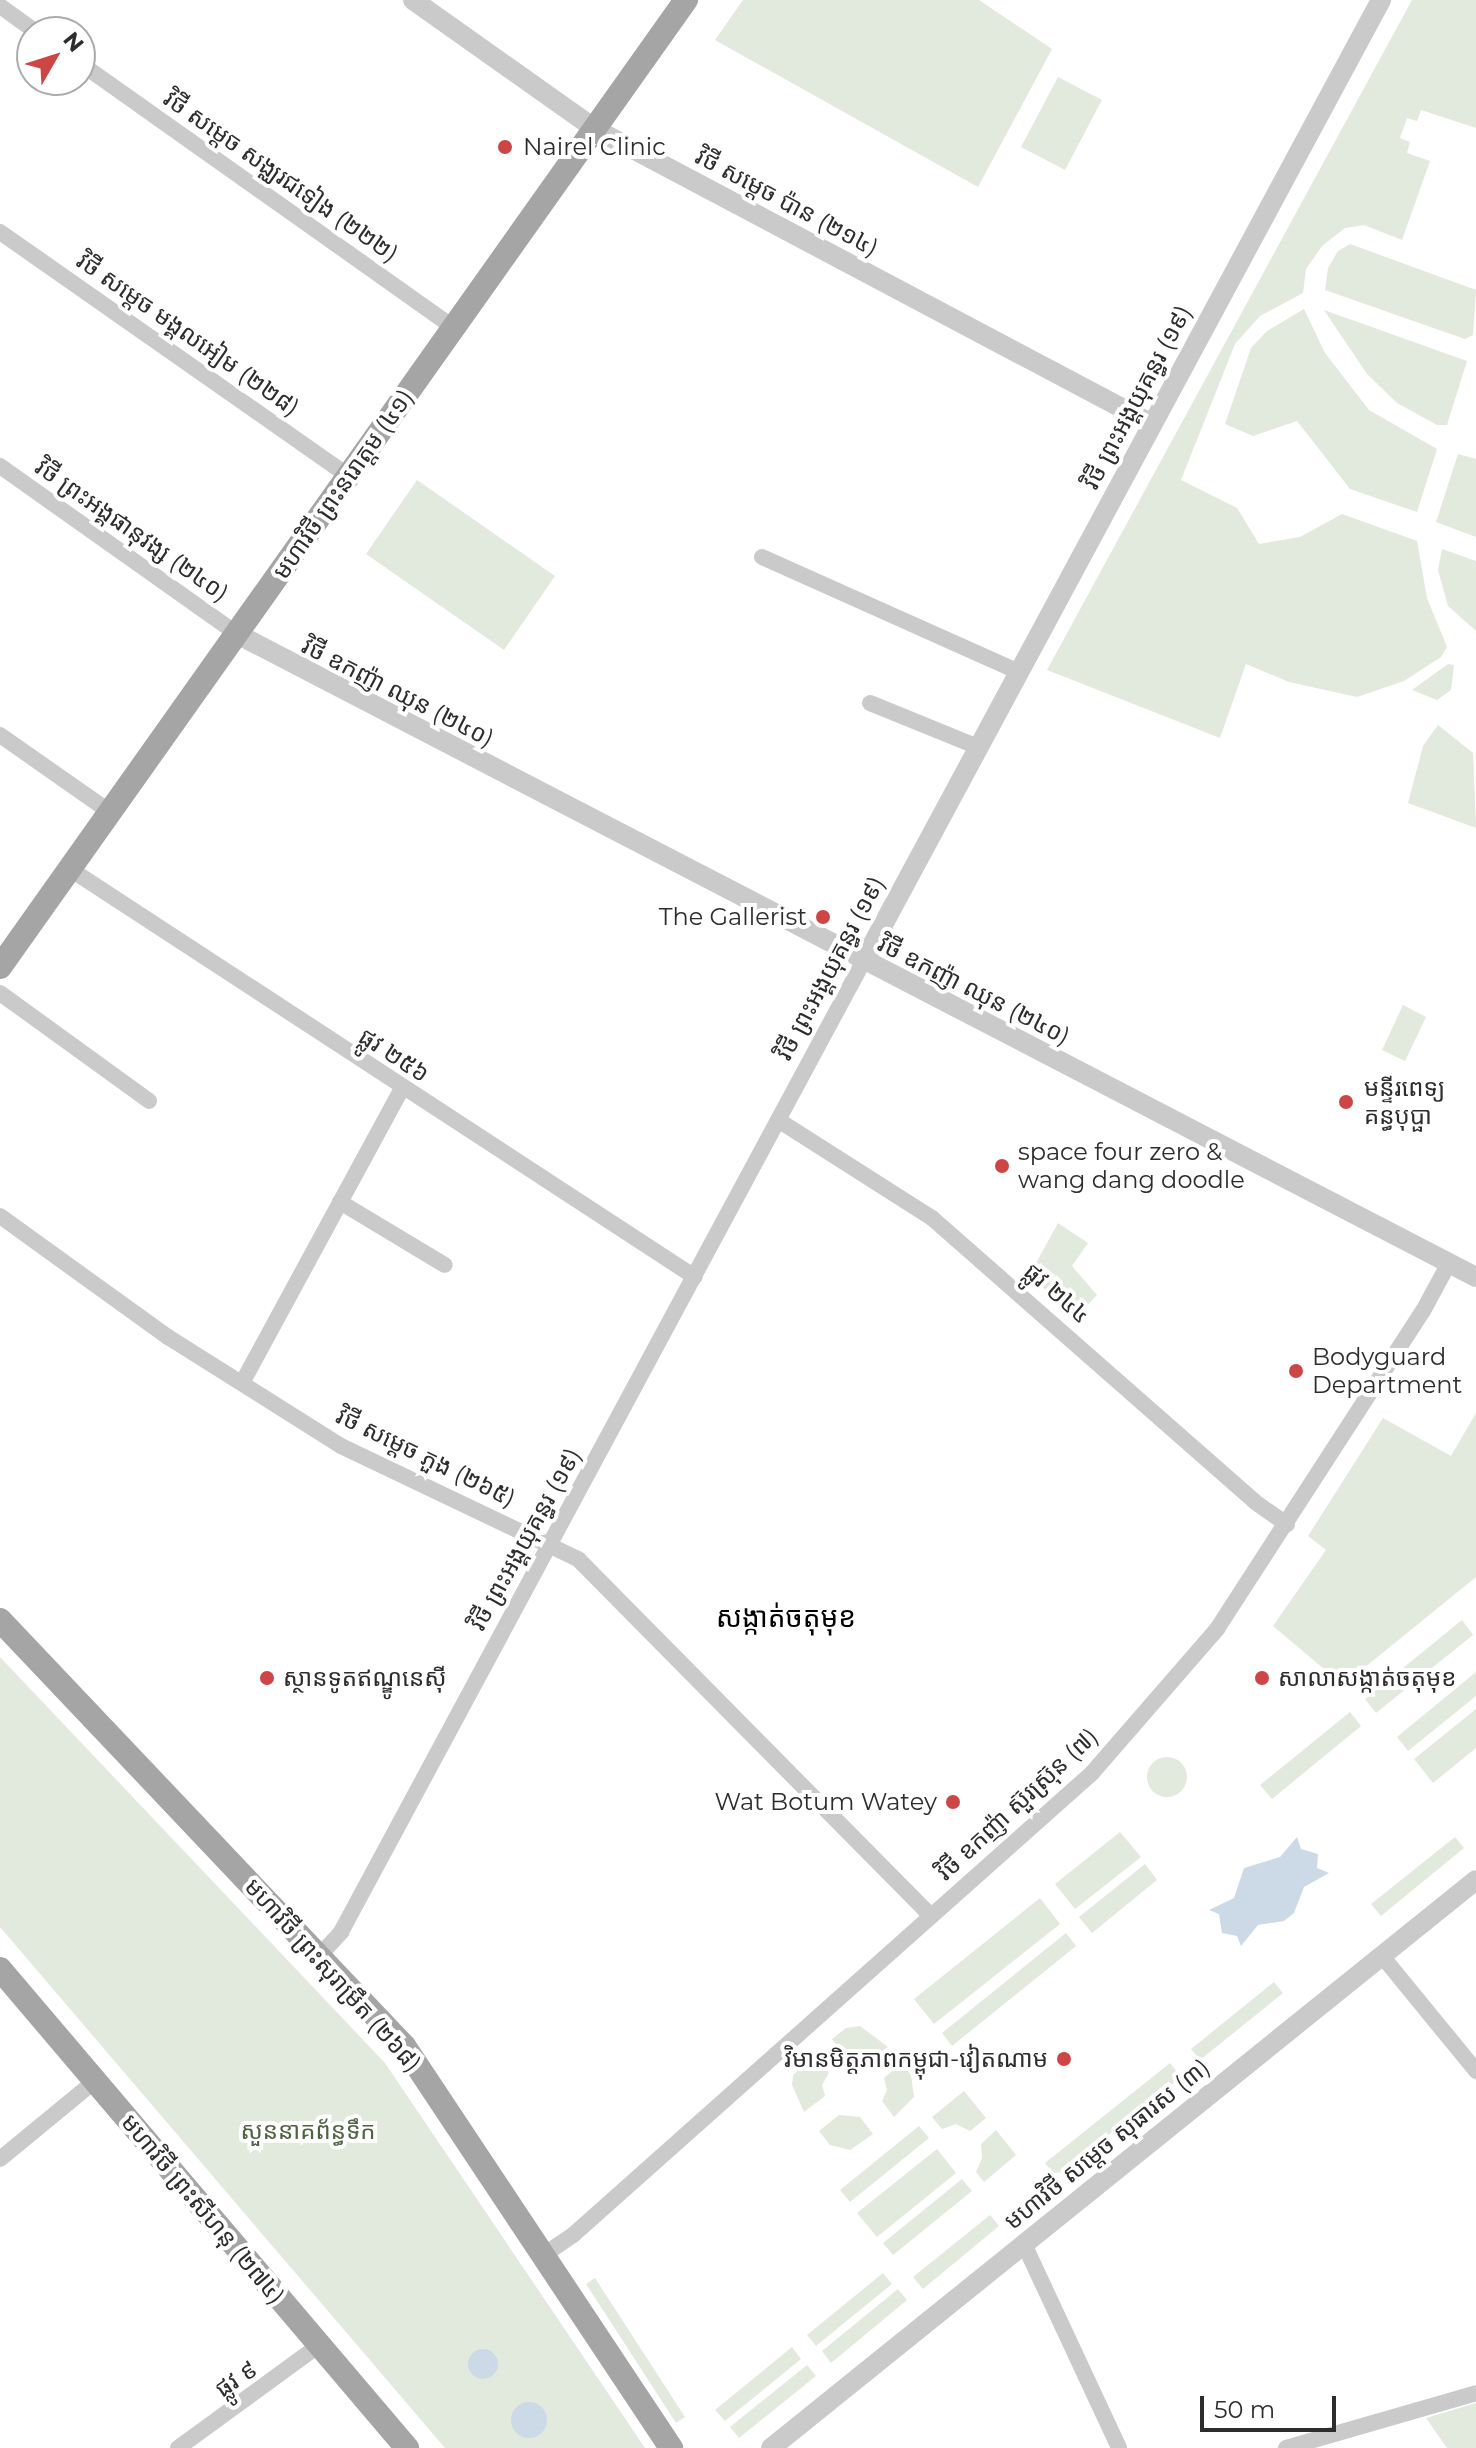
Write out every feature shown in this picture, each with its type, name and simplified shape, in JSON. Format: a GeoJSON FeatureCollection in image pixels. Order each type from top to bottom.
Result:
{"type":"FeatureCollection","features":[{"type":"Feature","properties":{"kind":"main road","name":"មហាវិថី ព្រះនរោត្តម (៤១)"},"geometry":{"type":"LineString","coordinates":[[0,967],[686,0]]}},
{"type":"Feature","properties":{"kind":"main road","name":"មហាវិថី ព្រះសុរាម្រឹត (២៦៨)"},"geometry":{"type":"LineString","coordinates":[[0,1620],[404,2046],[545,2254],[667,2445]]}},
{"type":"Feature","properties":{"kind":"main road","name":"មហាវិថី ព្រះសីហនុ (២៧៤)"},"geometry":{"type":"LineString","coordinates":[[0,1969],[407,2448]]}},
{"type":"Feature","properties":{"kind":"street","name":"វិថី សម្តេច ប៉ាន (២១៤)"},"geometry":{"type":"LineString","coordinates":[[413,0],[595,129],[1152,424]]}},
{"type":"Feature","properties":{"kind":"street","name":"វិថី ព្រះអង្គយុគន្ធរ (១៩)"},"geometry":{"type":"LineString","coordinates":[[319,1956],[341,1932],[1381,0]]}},
{"type":"Feature","properties":{"kind":"street","name":"វិថី សម្តេច សង្ឈរជទៀង (២២២)"},"geometry":{"type":"LineString","coordinates":[[96,74],[454,328]]}},
{"type":"Feature","properties":{"kind":"street","name":"វិថី សម្តេច មង្គលអៀម (២២៨)"},"geometry":{"type":"LineString","coordinates":[[0,232],[349,476]]}},
{"type":"Feature","properties":{"kind":"street","name":"វិថី ព្រះអង្គផានុវង្ស (២៤០)"},"geometry":{"type":"LineString","coordinates":[[0,466],[237,634]]}},
{"type":"Feature","properties":{"kind":"street"},"geometry":{"type":"LineString","coordinates":[[762,557],[1019,672]]}},
{"type":"Feature","properties":{"kind":"street","name":"វិថី ឧកញ៉ា ឈុន (២៤០)"},"geometry":{"type":"LineString","coordinates":[[237,634],[863,962],[1476,1277]]}},
{"type":"Feature","properties":{"kind":"street"},"geometry":{"type":"LineString","coordinates":[[870,703],[978,747]]}},
{"type":"Feature","properties":{"kind":"street"},"geometry":{"type":"LineString","coordinates":[[0,735],[110,812]]}},
{"type":"Feature","properties":{"kind":"street","name":"ផ្លូវ ២៥៦"},"geometry":{"type":"LineString","coordinates":[[70,869],[695,1277]]}},
{"type":"Feature","properties":{"kind":"street"},"geometry":{"type":"LineString","coordinates":[[0,993],[149,1101]]}},
{"type":"Feature","properties":{"kind":"street"},"geometry":{"type":"LineString","coordinates":[[242,1383],[402,1088]]}},
{"type":"Feature","properties":{"kind":"street","name":"ផ្លូវ ២៤៤"},"geometry":{"type":"LineString","coordinates":[[778,1120],[932,1218],[1255,1502],[1287,1524]]}},
{"type":"Feature","properties":{"kind":"street"},"geometry":{"type":"LineString","coordinates":[[340,1202],[445,1265]]}},
{"type":"Feature","properties":{"kind":"street","name":"វិថី សម្តេច ភួង (២៦៥)"},"geometry":{"type":"LineString","coordinates":[[0,1216],[242,1383],[341,1446],[578,1559],[931,1916]]}},
{"type":"Feature","properties":{"kind":"street","name":"វិថី ឧកញ៉ា ស៊ួរស៊្រុន (៧)"},"geometry":{"type":"LineString","coordinates":[[545,2254],[573,2235],[1092,1773],[1217,1629],[1287,1524],[1449,1263]]}},
{"type":"Feature","properties":{"kind":"street","name":"មហាវិថី សម្តេច សុធារស (៣)"},"geometry":{"type":"LineString","coordinates":[[771,2448],[1476,1880]]}},
{"type":"Feature","properties":{"kind":"street"},"geometry":{"type":"LineString","coordinates":[[1382,1956],[1476,2071]]}},
{"type":"Feature","properties":{"kind":"street"},"geometry":{"type":"LineString","coordinates":[[0,2159],[95,2081]]}},
{"type":"Feature","properties":{"kind":"street"},"geometry":{"type":"LineString","coordinates":[[1024,2244],[1119,2448]]}},
{"type":"Feature","properties":{"kind":"street","name":"ផ្លូវ ៩"},"geometry":{"type":"LineString","coordinates":[[178,2448],[319,2345]]}},
{"type":"Feature","properties":{"kind":"street"},"geometry":{"type":"LineString","coordinates":[[1286,2448],[1476,2393]]}},
{"type":"Feature","properties":{"kind":"green space"},"geometry":{"type":"Polygon","coordinates":[[[743,0],[979,0],[1052,49],[978,187],[715,40],[743,0]]]}},
{"type":"Feature","properties":{"kind":"green space"},"geometry":{"type":"Polygon","coordinates":[[[1412,0],[1476,0],[1476,128],[1421,110],[1417,121],[1407,118],[1400,138],[1410,142],[1407,153],[1430,161],[1402,240],[1364,225],[1345,228],[1322,246],[1306,269],[1303,293],[1260,316],[1235,344],[1181,480],[1237,508],[1259,544],[1300,537],[1342,514],[1417,541],[1427,598],[1447,647],[1441,657],[1404,681],[1357,697],[1289,682],[1246,664],[1220,738],[1047,670],[1412,0]]]}},
{"type":"Feature","properties":{"kind":"green space"},"geometry":{"type":"Polygon","coordinates":[[[1058,77],[1102,100],[1065,170],[1021,147],[1058,77]]]}},
{"type":"Feature","properties":{"kind":"green space"},"geometry":{"type":"Polygon","coordinates":[[[1350,244],[1476,290],[1473,335],[1465,339],[1325,290],[1328,268],[1338,251],[1350,244]]]}},
{"type":"Feature","properties":{"kind":"green space"},"geometry":{"type":"Polygon","coordinates":[[[1304,309],[1325,353],[1369,410],[1437,449],[1417,512],[1350,489],[1297,421],[1253,436],[1225,424],[1251,348],[1267,331],[1304,309]]]}},
{"type":"Feature","properties":{"kind":"green space"},"geometry":{"type":"Polygon","coordinates":[[[1324,310],[1467,361],[1447,425],[1437,425],[1397,403],[1367,374],[1324,310]]]}},
{"type":"Feature","properties":{"kind":"green space"},"geometry":{"type":"Polygon","coordinates":[[[1458,454],[1476,459],[1476,537],[1436,522],[1458,454]]]}},
{"type":"Feature","properties":{"kind":"green space"},"geometry":{"type":"Polygon","coordinates":[[[417,480],[555,576],[504,650],[366,554],[417,480]]]}},
{"type":"Feature","properties":{"kind":"green space"},"geometry":{"type":"Polygon","coordinates":[[[1442,549],[1476,561],[1476,631],[1448,606],[1438,570],[1442,549]]]}},
{"type":"Feature","properties":{"kind":"green space"},"geometry":{"type":"Polygon","coordinates":[[[1448,664],[1454,665],[1451,690],[1437,700],[1412,690],[1448,664]]]}},
{"type":"Feature","properties":{"kind":"green space"},"geometry":{"type":"Polygon","coordinates":[[[1438,725],[1473,753],[1476,828],[1408,803],[1423,746],[1438,725]]]}},
{"type":"Feature","properties":{"kind":"green space"},"geometry":{"type":"Polygon","coordinates":[[[1403,1005],[1426,1017],[1405,1061],[1382,1050],[1403,1005]]]}},
{"type":"Feature","properties":{"kind":"green space"},"geometry":{"type":"Polygon","coordinates":[[[1058,1223],[1088,1243],[1072,1266],[1097,1295],[1077,1316],[1029,1276],[1058,1223]]]}},
{"type":"Feature","properties":{"kind":"green space"},"geometry":{"type":"Polygon","coordinates":[[[1476,1413],[1476,1577],[1343,1685],[1273,1626],[1326,1550],[1308,1536],[1383,1418],[1451,1456],[1476,1413]]]}},
{"type":"Feature","properties":{"kind":"green space"},"geometry":{"type":"Polygon","coordinates":[[[1462,1620],[1473,1635],[1376,1713],[1365,1699],[1462,1620]]]}},
{"type":"Feature","properties":{"kind":"green space","name":"សួននាគព័ន្ធទឹក"},"geometry":{"type":"Polygon","coordinates":[[[0,1657],[385,2063],[645,2448],[445,2448],[0,1927],[0,1657]]]}},
{"type":"Feature","properties":{"kind":"green space"},"geometry":{"type":"Polygon","coordinates":[[[1476,1672],[1476,1696],[1408,1751],[1397,1737],[1476,1672]]]}},
{"type":"Feature","properties":{"kind":"green space"},"geometry":{"type":"Polygon","coordinates":[[[1476,1709],[1476,1748],[1433,1783],[1414,1759],[1476,1709]]]}},
{"type":"Feature","properties":{"kind":"green space"},"geometry":{"type":"Polygon","coordinates":[[[1350,1712],[1361,1726],[1272,1799],[1260,1785],[1350,1712]]]}},
{"type":"Feature","properties":{"kind":"green space"},"geometry":{"type":"Polygon","coordinates":[[[1167,1757],[1181,1763],[1187,1777],[1181,1791],[1167,1797],[1153,1791],[1147,1777],[1153,1763],[1167,1757]]]}},
{"type":"Feature","properties":{"kind":"green space"},"geometry":{"type":"Polygon","coordinates":[[[1120,1832],[1141,1857],[1075,1909],[1055,1884],[1120,1832]]]}},
{"type":"Feature","properties":{"kind":"green space"},"geometry":{"type":"Polygon","coordinates":[[[1455,1837],[1464,1848],[1381,1916],[1371,1904],[1455,1837]]]}},
{"type":"Feature","properties":{"kind":"green space"},"geometry":{"type":"Polygon","coordinates":[[[1145,1864],[1157,1880],[1092,1933],[1079,1917],[1145,1864]]]}},
{"type":"Feature","properties":{"kind":"green space"},"geometry":{"type":"Polygon","coordinates":[[[1040,1898],[1060,1924],[934,2024],[914,1999],[1040,1898]]]}},
{"type":"Feature","properties":{"kind":"green space"},"geometry":{"type":"Polygon","coordinates":[[[1066,1933],[1076,1946],[952,2046],[942,2033],[1066,1933]]]}},
{"type":"Feature","properties":{"kind":"green space"},"geometry":{"type":"Polygon","coordinates":[[[1274,1982],[1283,1993],[1200,2060],[1191,2049],[1274,1982]]]}},
{"type":"Feature","properties":{"kind":"green space"},"geometry":{"type":"Polygon","coordinates":[[[860,2026],[888,2047],[870,2060],[860,2056],[848,2060],[832,2039],[846,2028],[860,2026]]]}},
{"type":"Feature","properties":{"kind":"green space"},"geometry":{"type":"Polygon","coordinates":[[[814,2055],[829,2073],[822,2085],[825,2096],[804,2112],[792,2085],[793,2075],[814,2055]]]}},
{"type":"Feature","properties":{"kind":"green space"},"geometry":{"type":"Polygon","coordinates":[[[901,2063],[911,2075],[914,2097],[894,2117],[882,2101],[887,2090],[884,2078],[901,2063]]]}},
{"type":"Feature","properties":{"kind":"green space"},"geometry":{"type":"Polygon","coordinates":[[[1170,2063],[1181,2077],[1056,2177],[1045,2163],[1170,2063]]]}},
{"type":"Feature","properties":{"kind":"green space"},"geometry":{"type":"Polygon","coordinates":[[[964,2091],[986,2118],[970,2131],[956,2124],[942,2129],[932,2117],[964,2091]]]}},
{"type":"Feature","properties":{"kind":"green space"},"geometry":{"type":"Polygon","coordinates":[[[839,2115],[860,2117],[873,2134],[850,2150],[830,2145],[819,2131],[839,2115]]]}},
{"type":"Feature","properties":{"kind":"green space"},"geometry":{"type":"Polygon","coordinates":[[[919,2126],[929,2138],[850,2202],[840,2190],[919,2126]]]}},
{"type":"Feature","properties":{"kind":"green space"},"geometry":{"type":"Polygon","coordinates":[[[996,2130],[1016,2155],[984,2182],[976,2172],[982,2158],[981,2144],[996,2130]]]}},
{"type":"Feature","properties":{"kind":"green space"},"geometry":{"type":"Polygon","coordinates":[[[937,2149],[956,2173],[877,2237],[857,2213],[937,2149]]]}},
{"type":"Feature","properties":{"kind":"green space"},"geometry":{"type":"Polygon","coordinates":[[[962,2179],[972,2191],[893,2255],[883,2243],[962,2179]]]}},
{"type":"Feature","properties":{"kind":"green space"},"geometry":{"type":"Polygon","coordinates":[[[990,2215],[999,2226],[923,2289],[913,2277],[990,2215]]]}},
{"type":"Feature","properties":{"kind":"green space"},"geometry":{"type":"Polygon","coordinates":[[[883,2273],[892,2284],[816,2346],[807,2335],[883,2273]]]}},
{"type":"Feature","properties":{"kind":"green space"},"geometry":{"type":"Polygon","coordinates":[[[595,2278],[685,2417],[676,2423],[586,2284],[595,2278]]]}},
{"type":"Feature","properties":{"kind":"green space"},"geometry":{"type":"Polygon","coordinates":[[[898,2289],[907,2300],[831,2363],[822,2351],[898,2289]]]}},
{"type":"Feature","properties":{"kind":"green space"},"geometry":{"type":"Polygon","coordinates":[[[792,2347],[801,2359],[725,2421],[715,2410],[792,2347]]]}},
{"type":"Feature","properties":{"kind":"green space"},"geometry":{"type":"Polygon","coordinates":[[[807,2365],[816,2376],[739,2438],[730,2427],[807,2365]]]}},
{"type":"Feature","properties":{"kind":"green space"},"geometry":{"type":"Polygon","coordinates":[[[1476,2403],[1476,2448],[1447,2448],[1426,2418],[1476,2403]]]}},
{"type":"Feature","properties":{"kind":"water"},"geometry":{"type":"Polygon","coordinates":[[[1297,1837],[1301,1849],[1318,1854],[1317,1868],[1329,1873],[1304,1887],[1294,1913],[1284,1921],[1258,1925],[1241,1946],[1237,1936],[1222,1933],[1219,1914],[1209,1910],[1234,1898],[1244,1868],[1280,1857],[1297,1837]]]}},
{"type":"Feature","properties":{"kind":"water"},"geometry":{"type":"Polygon","coordinates":[[[483,2349],[489,2350],[497,2358],[497,2370],[489,2378],[483,2379],[477,2378],[469,2370],[468,2364],[469,2358],[477,2350],[483,2349]]]}},
{"type":"Feature","properties":{"kind":"water"},"geometry":{"type":"Polygon","coordinates":[[[529,2402],[542,2407],[547,2420],[542,2433],[529,2438],[516,2433],[511,2420],[516,2407],[529,2402]]]}},
{"type":"Feature","properties":{"kind":"place","name":"Nairel Clinic"},"geometry":{"type":"Point","coordinates":[505,147]}},
{"type":"Feature","properties":{"kind":"place","name":"The Gallerist"},"geometry":{"type":"Point","coordinates":[823,917]}},
{"type":"Feature","properties":{"kind":"place","name":"មន្ទីរពេទ្យ គន្ធបុប្ផា"},"geometry":{"type":"Point","coordinates":[1346,1102]}},
{"type":"Feature","properties":{"kind":"place","name":"space four zero & wang dang doodle"},"geometry":{"type":"Point","coordinates":[1002,1166]}},
{"type":"Feature","properties":{"kind":"place","name":"Bodyguard Department"},"geometry":{"type":"Point","coordinates":[1296,1371]}},
{"type":"Feature","properties":{"kind":"place","name":"ស្ថានទូតឥណ្ឌូនេស៊ី"},"geometry":{"type":"Point","coordinates":[267,1678]}},
{"type":"Feature","properties":{"kind":"place","name":"សាលាសង្កាត់ចតុមុខ"},"geometry":{"type":"Point","coordinates":[1262,1678]}},
{"type":"Feature","properties":{"kind":"place","name":"Wat Botum Watey"},"geometry":{"type":"Point","coordinates":[953,1802]}},
{"type":"Feature","properties":{"kind":"place","name":"វិមានមិត្តភាពកម្ពុជា-វៀតណាម"},"geometry":{"type":"Point","coordinates":[1064,2059]}},
{"type":"Feature","properties":{"kind":"district","name":"សង្កាត់ចតុមុខ"},"geometry":{"type":"Point","coordinates":[786,1617]}}]}
